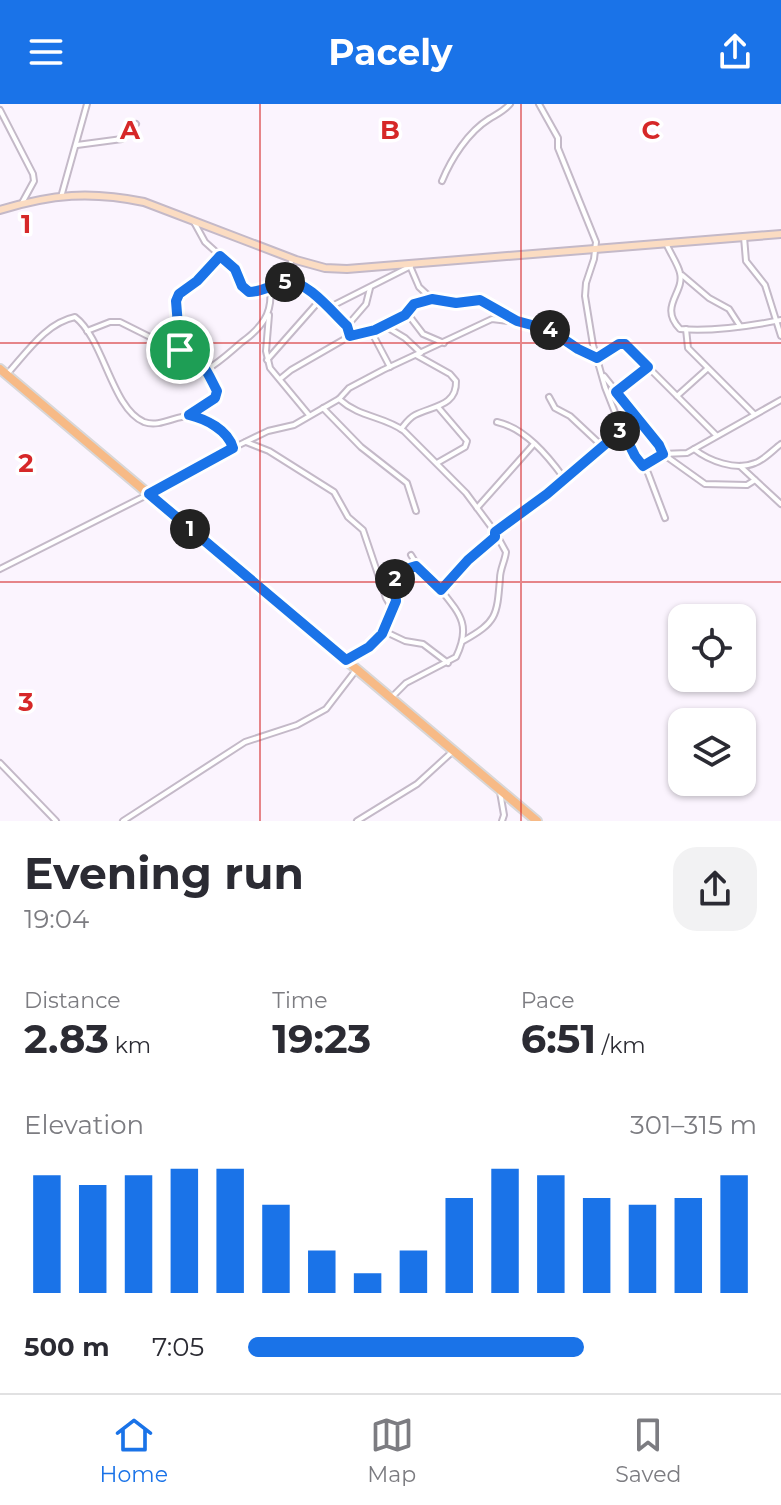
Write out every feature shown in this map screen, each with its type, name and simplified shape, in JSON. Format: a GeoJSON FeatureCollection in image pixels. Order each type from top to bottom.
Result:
{"type":"FeatureCollection","features":[{"type":"Feature","properties":{"kind":"main road"},"geometry":{"type":"LineString","coordinates":[[3,372],[537,821]]}},
{"type":"Feature","properties":{"kind":"street"},"geometry":{"type":"LineString","coordinates":[[61,197],[87,104]]}},
{"type":"Feature","properties":{"kind":"street"},"geometry":{"type":"LineString","coordinates":[[442,181],[466,142],[510,104]]}},
{"type":"Feature","properties":{"kind":"street"},"geometry":{"type":"LineString","coordinates":[[539,104],[558,138],[558,148],[594,234],[596,249],[585,289],[590,330],[606,392],[635,456],[657,493],[665,518]]}},
{"type":"Feature","properties":{"kind":"street"},"geometry":{"type":"LineString","coordinates":[[0,110],[33,174],[34,181],[22,203]]}},
{"type":"Feature","properties":{"kind":"street"},"geometry":{"type":"LineString","coordinates":[[77,145],[122,139],[136,124]]}},
{"type":"Feature","properties":{"kind":"street"},"geometry":{"type":"LineString","coordinates":[[0,210],[61,197],[96,194],[119,197],[144,202],[292,258],[325,268],[347,269],[781,234]]}},
{"type":"Feature","properties":{"kind":"street"},"geometry":{"type":"LineString","coordinates":[[193,221],[205,242],[235,269],[245,290],[256,292],[284,282],[300,283],[347,326],[350,336]]}},
{"type":"Feature","properties":{"kind":"street"},"geometry":{"type":"LineString","coordinates":[[744,237],[746,261],[765,285],[781,336]]}},
{"type":"Feature","properties":{"kind":"street"},"geometry":{"type":"LineString","coordinates":[[666,243],[680,273],[709,298],[729,309],[740,326]]}},
{"type":"Feature","properties":{"kind":"street"},"geometry":{"type":"LineString","coordinates":[[180,350],[176,301],[179,294],[197,281],[220,256]]}},
{"type":"Feature","properties":{"kind":"street"},"geometry":{"type":"LineString","coordinates":[[284,282],[292,258]]}},
{"type":"Feature","properties":{"kind":"street"},"geometry":{"type":"LineString","coordinates":[[328,308],[412,265]]}},
{"type":"Feature","properties":{"kind":"street"},"geometry":{"type":"LineString","coordinates":[[412,265],[419,287],[432,299]]}},
{"type":"Feature","properties":{"kind":"street"},"geometry":{"type":"LineString","coordinates":[[680,273],[671,305],[677,326],[714,330],[778,320]]}},
{"type":"Feature","properties":{"kind":"street"},"geometry":{"type":"LineString","coordinates":[[347,326],[366,304],[370,288]]}},
{"type":"Feature","properties":{"kind":"street"},"geometry":{"type":"LineString","coordinates":[[270,289],[267,360],[310,415]]}},
{"type":"Feature","properties":{"kind":"street"},"geometry":{"type":"LineString","coordinates":[[280,379],[350,336],[385,326],[407,313],[414,304],[432,299],[456,303],[480,300],[517,321]]}},
{"type":"Feature","properties":{"kind":"street"},"geometry":{"type":"LineString","coordinates":[[267,360],[320,300]]}},
{"type":"Feature","properties":{"kind":"street"},"geometry":{"type":"LineString","coordinates":[[206,370],[249,338],[269,312]]}},
{"type":"Feature","properties":{"kind":"street"},"geometry":{"type":"LineString","coordinates":[[407,313],[423,334],[444,344]]}},
{"type":"Feature","properties":{"kind":"street"},"geometry":{"type":"LineString","coordinates":[[3,372],[40,337],[63,321],[75,317],[87,331],[116,384],[120,399],[141,420],[160,423],[189,415],[218,395],[206,370],[193,353],[120,322],[110,322],[87,331]]}},
{"type":"Feature","properties":{"kind":"street"},"geometry":{"type":"LineString","coordinates":[[0,569],[233,448],[268,431],[294,425],[339,399],[349,388],[488,320],[517,321],[550,330],[597,358]]}},
{"type":"Feature","properties":{"kind":"street"},"geometry":{"type":"LineString","coordinates":[[385,326],[405,338],[418,354],[456,381],[456,392],[449,401],[416,415],[401,429]]}},
{"type":"Feature","properties":{"kind":"street"},"geometry":{"type":"LineString","coordinates":[[686,329],[688,348],[754,414]]}},
{"type":"Feature","properties":{"kind":"street"},"geometry":{"type":"LineString","coordinates":[[371,331],[390,367]]}},
{"type":"Feature","properties":{"kind":"street"},"geometry":{"type":"LineString","coordinates":[[597,358],[622,343],[716,435]]}},
{"type":"Feature","properties":{"kind":"street"},"geometry":{"type":"LineString","coordinates":[[616,392],[648,367]]}},
{"type":"Feature","properties":{"kind":"street"},"geometry":{"type":"LineString","coordinates":[[677,396],[707,369]]}},
{"type":"Feature","properties":{"kind":"street"},"geometry":{"type":"LineString","coordinates":[[602,374],[663,454],[705,484],[747,485],[755,480]]}},
{"type":"Feature","properties":{"kind":"street"},"geometry":{"type":"LineString","coordinates":[[549,397],[555,408],[570,416],[602,446]]}},
{"type":"Feature","properties":{"kind":"street"},"geometry":{"type":"LineString","coordinates":[[339,399],[367,417],[401,429],[477,508],[506,552],[495,616],[484,629],[461,642]]}},
{"type":"Feature","properties":{"kind":"street"},"geometry":{"type":"LineString","coordinates":[[643,466],[663,454],[679,455],[694,449],[781,400]]}},
{"type":"Feature","properties":{"kind":"street"},"geometry":{"type":"LineString","coordinates":[[437,463],[465,447],[467,441],[438,407]]}},
{"type":"Feature","properties":{"kind":"street"},"geometry":{"type":"LineString","coordinates":[[323,408],[372,457],[407,483],[416,511]]}},
{"type":"Feature","properties":{"kind":"street"},"geometry":{"type":"LineString","coordinates":[[189,415],[225,433],[233,448]]}},
{"type":"Feature","properties":{"kind":"street"},"geometry":{"type":"LineString","coordinates":[[497,422],[520,431],[552,461],[564,478]]}},
{"type":"Feature","properties":{"kind":"street"},"geometry":{"type":"LineString","coordinates":[[441,590],[468,560],[495,537],[495,532],[622,430]]}},
{"type":"Feature","properties":{"kind":"street"},"geometry":{"type":"LineString","coordinates":[[246,442],[269,451],[334,492],[348,517],[363,530],[392,608]]}},
{"type":"Feature","properties":{"kind":"street"},"geometry":{"type":"LineString","coordinates":[[694,449],[712,462],[740,466],[756,463],[781,444]]}},
{"type":"Feature","properties":{"kind":"street"},"geometry":{"type":"LineString","coordinates":[[477,508],[533,445]]}},
{"type":"Feature","properties":{"kind":"street"},"geometry":{"type":"LineString","coordinates":[[740,466],[781,504]]}},
{"type":"Feature","properties":{"kind":"street"},"geometry":{"type":"LineString","coordinates":[[391,698],[406,683],[456,657],[464,624],[457,609],[416,566],[411,555]]}},
{"type":"Feature","properties":{"kind":"street"},"geometry":{"type":"LineString","coordinates":[[346,660],[369,647],[382,634],[396,601],[395,574],[416,566]]}},
{"type":"Feature","properties":{"kind":"street"},"geometry":{"type":"LineString","coordinates":[[382,634],[392,633],[405,641],[423,644],[448,663]]}},
{"type":"Feature","properties":{"kind":"street"},"geometry":{"type":"LineString","coordinates":[[123,821],[245,742],[297,725],[326,709],[357,669]]}},
{"type":"Feature","properties":{"kind":"street"},"geometry":{"type":"LineString","coordinates":[[357,821],[417,784],[454,751]]}},
{"type":"Feature","properties":{"kind":"street"},"geometry":{"type":"LineString","coordinates":[[0,763],[56,821]]}},
{"type":"Feature","properties":{"kind":"street"},"geometry":{"type":"LineString","coordinates":[[500,790],[502,821]]}},
{"type":"Feature","properties":{"kind":"route"},"geometry":{"type":"LineString","coordinates":[[220,256],[235,269],[242,286],[249,292],[270,289],[284,282],[300,283],[347,326],[350,336],[385,326],[405,315],[414,304],[432,299],[456,303],[480,300],[517,321],[540,325],[597,358],[619,344],[625,344],[648,367],[616,392],[663,454],[643,466],[622,430],[547,494],[495,532],[495,537],[478,550],[441,590],[416,566],[396,572],[396,601],[382,634],[369,647],[346,660],[149,494],[233,448],[225,433],[189,415],[218,395],[206,367],[193,353],[180,350],[176,301],[179,294],[197,281],[220,256]]}}]}
